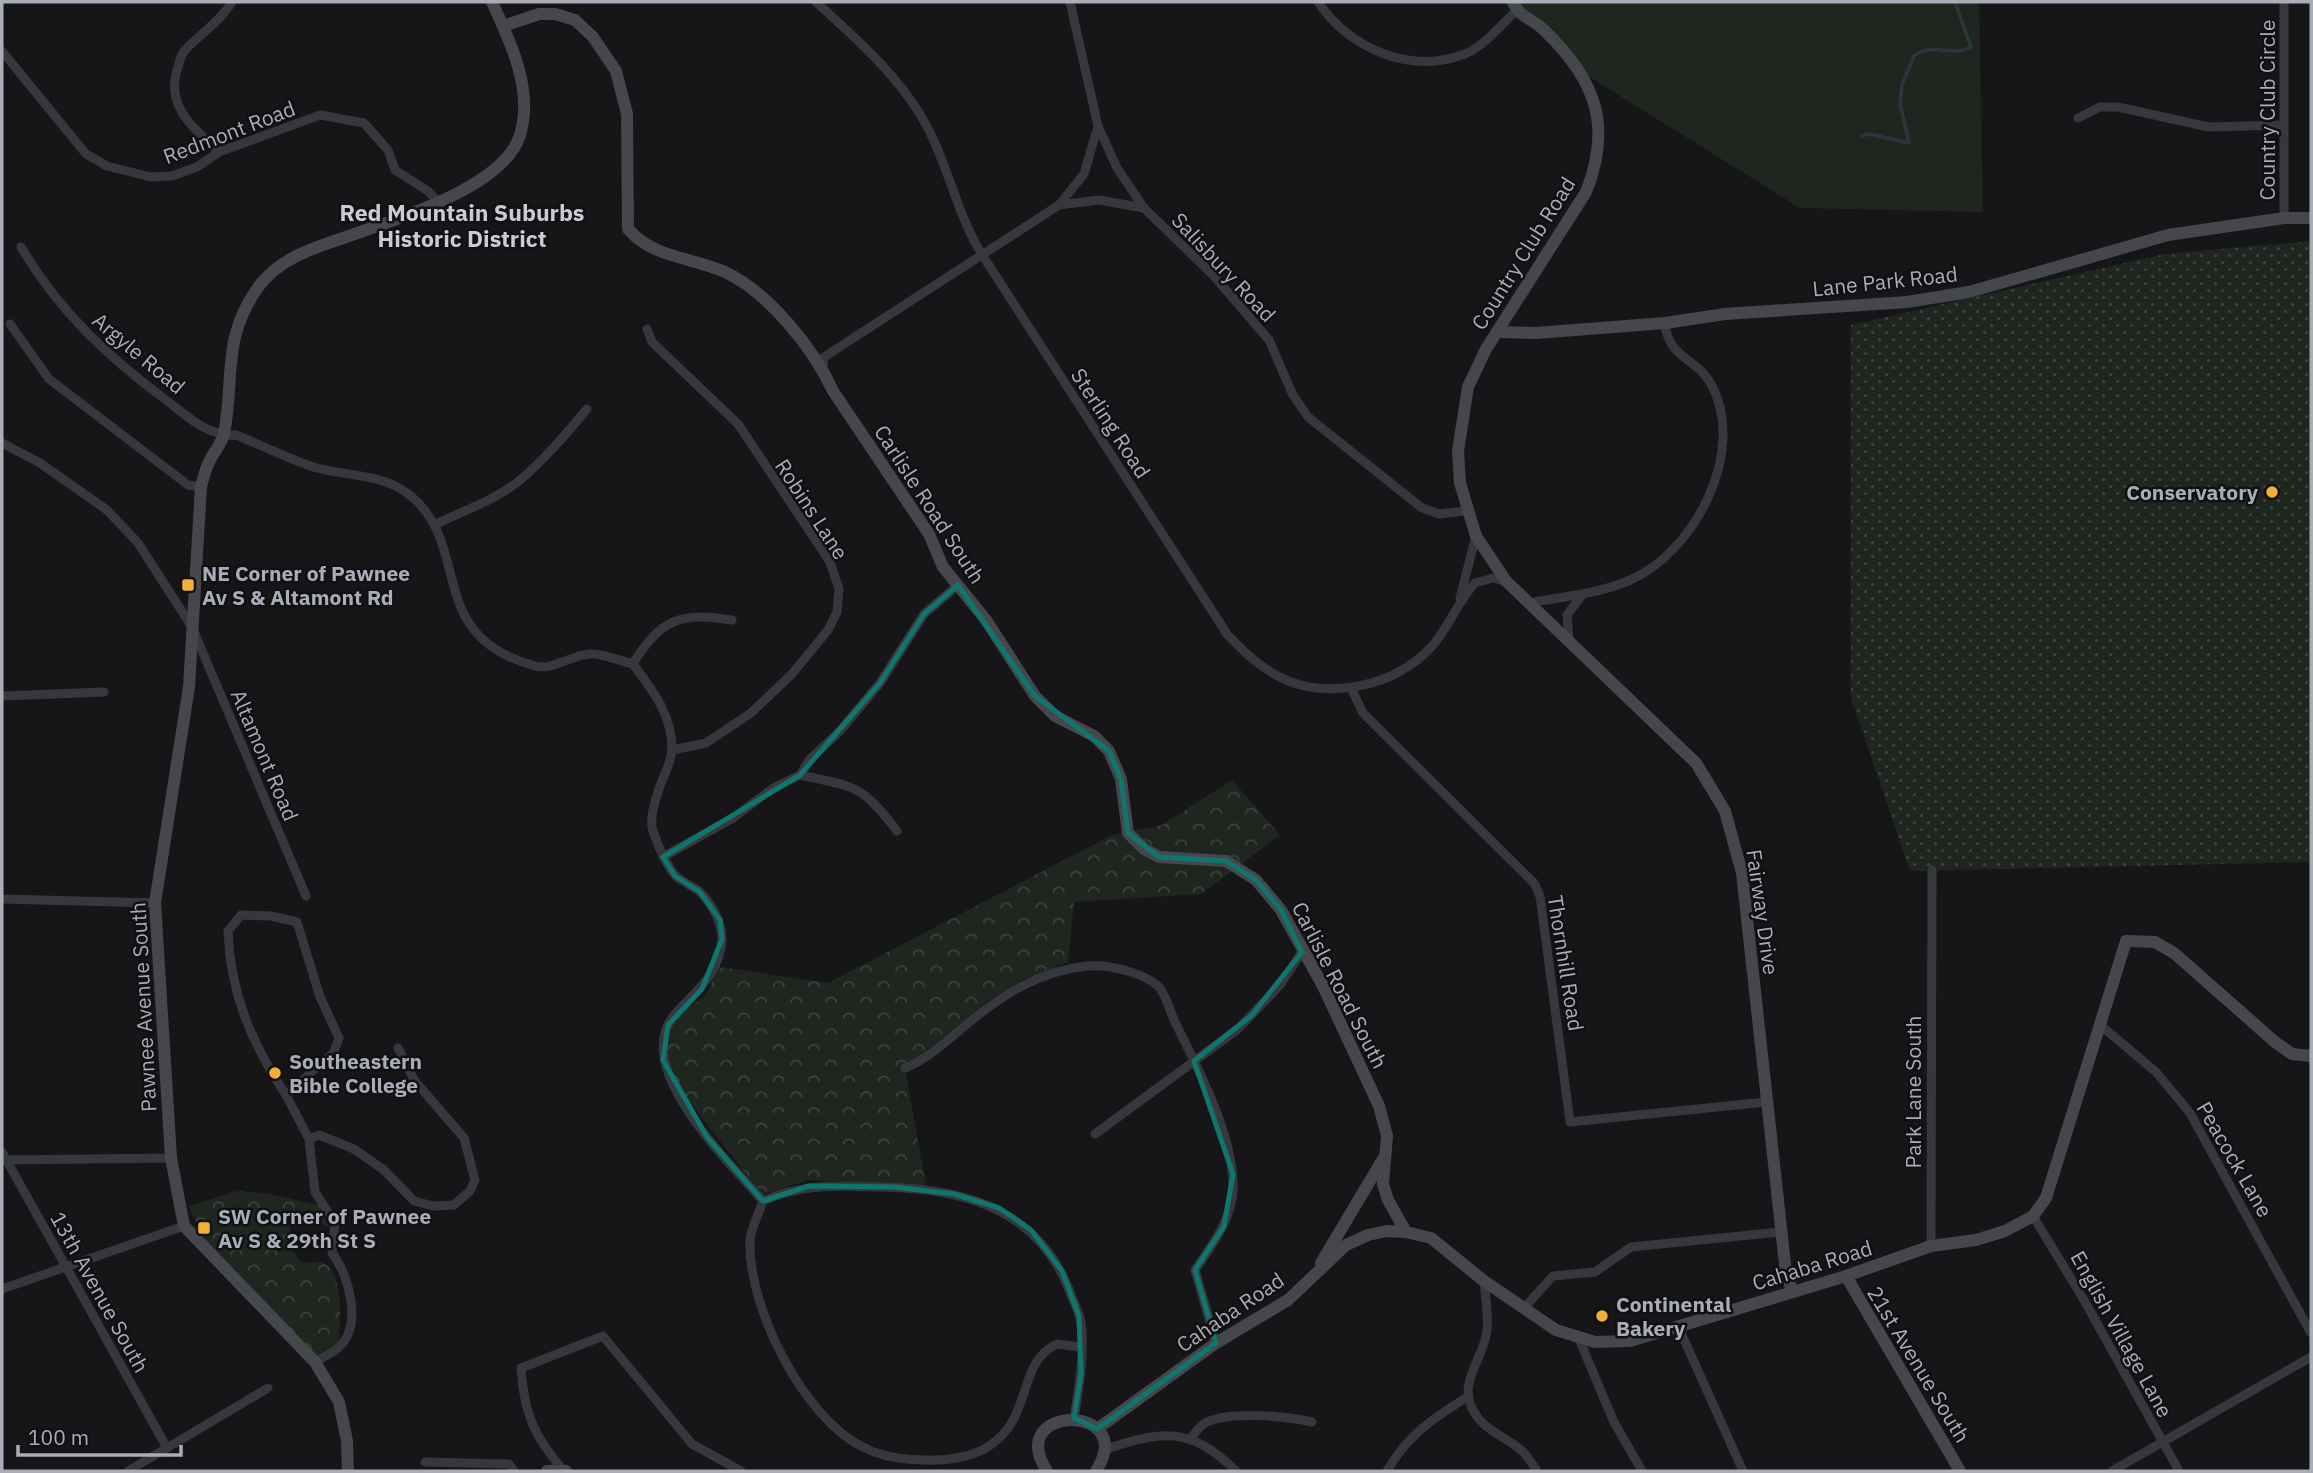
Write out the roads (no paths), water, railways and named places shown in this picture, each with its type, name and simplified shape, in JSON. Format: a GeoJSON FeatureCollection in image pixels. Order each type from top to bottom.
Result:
{"type":"FeatureCollection","features":[{"type":"Feature","properties":{"kind":"street"},"geometry":{"type":"LineString","coordinates":[[219,152],[182,117],[174,96],[174,78],[183,51],[226,12],[232,2]]}},
{"type":"Feature","properties":{"kind":"street"},"geometry":{"type":"LineString","coordinates":[[224,436],[231,352],[239,320],[261,284],[297,254],[440,204],[502,163],[520,135],[523,96],[521,76],[492,2]]}},
{"type":"Feature","properties":{"kind":"street","name":"Sterling Road"},"geometry":{"type":"LineString","coordinates":[[816,2],[886,68],[920,116],[939,154],[965,226],[981,253],[1227,634],[1251,659],[1279,677],[1313,687],[1351,688],[1397,674],[1422,656],[1443,634],[1475,583],[1493,578],[1506,581]]}},
{"type":"Feature","properties":{"kind":"street","name":"Salisbury Road"},"geometry":{"type":"LineString","coordinates":[[1070,2],[1098,126],[1117,168],[1144,208],[1213,275],[1269,340],[1293,396],[1308,417],[1422,508],[1439,514],[1466,511]]}},
{"type":"Feature","properties":{"kind":"street"},"geometry":{"type":"LineString","coordinates":[[1318,2],[1329,18],[1349,35],[1381,54],[1408,61],[1438,62],[1470,52],[1515,7]]}},
{"type":"Feature","properties":{"kind":"street","name":"Country Club Circle"},"geometry":{"type":"LineString","coordinates":[[2284,2],[2284,218]]}},
{"type":"Feature","properties":{"kind":"street","name":"Country Club Road"},"geometry":{"type":"LineString","coordinates":[[1466,511],[1458,451],[1461,417],[1468,387],[1497,332],[1586,192],[1597,166],[1601,144],[1598,112],[1584,78],[1544,29],[1515,7]]}},
{"type":"Feature","properties":{"kind":"street","name":"Carlisle Road South"},"geometry":{"type":"LineString","coordinates":[[503,26],[539,14],[555,14],[575,20],[593,37],[616,71],[626,114],[628,229],[639,242],[653,249],[726,272],[766,300],[822,367],[833,391],[929,534],[943,567],[986,620],[1035,696],[1055,716],[1094,736],[1109,751],[1121,779],[1128,834],[1144,849],[1158,857],[1226,861],[1256,880],[1281,910],[1302,952],[1324,986],[1380,1106],[1387,1136],[1383,1158],[1383,1184],[1388,1200],[1406,1231]]}},
{"type":"Feature","properties":{"kind":"street","name":"Redmont Road"},"geometry":{"type":"LineString","coordinates":[[2,51],[86,154],[107,166],[151,177],[172,176],[197,167],[219,152],[320,115],[350,119],[373,131],[388,150],[395,170],[428,191],[440,204]]}},
{"type":"Feature","properties":{"kind":"street"},"geometry":{"type":"LineString","coordinates":[[2078,118],[2100,107],[2118,107],[2209,127],[2283,125]]}},
{"type":"Feature","properties":{"kind":"street"},"geometry":{"type":"LineString","coordinates":[[822,367],[824,356],[1059,205],[1084,174],[1098,126]]}},
{"type":"Feature","properties":{"kind":"street"},"geometry":{"type":"LineString","coordinates":[[1059,205],[1099,200],[1144,208]]}},
{"type":"Feature","properties":{"kind":"street","name":"Lane Park Road"},"geometry":{"type":"LineString","coordinates":[[1497,332],[1536,333],[1665,323],[1726,314],[1907,302],[1969,292],[2168,235],[2284,218],[2311,218]]}},
{"type":"Feature","properties":{"kind":"street","name":"Argyle Road"},"geometry":{"type":"LineString","coordinates":[[21,247],[74,320],[115,362],[202,428],[224,436],[236,435],[312,466],[384,480],[411,496],[436,524]]}},
{"type":"Feature","properties":{"kind":"street"},"geometry":{"type":"LineString","coordinates":[[1529,603],[1582,594],[1628,581],[1651,569],[1671,552],[1701,513],[1711,494],[1720,463],[1722,431],[1719,406],[1711,383],[1692,363],[1672,349],[1666,339],[1665,323]]}},
{"type":"Feature","properties":{"kind":"street"},"geometry":{"type":"LineString","coordinates":[[10,324],[49,379],[188,485],[201,487]]}},
{"type":"Feature","properties":{"kind":"street","name":"Robins Lane"},"geometry":{"type":"LineString","coordinates":[[647,329],[652,342],[738,424],[830,562],[839,589],[837,612],[828,630],[792,674],[751,713],[706,743],[672,750]]}},
{"type":"Feature","properties":{"kind":"street"},"geometry":{"type":"LineString","coordinates":[[587,408],[562,439],[519,481],[494,497],[436,524],[452,589],[483,642],[513,659],[539,667],[590,654],[633,664],[666,711],[672,750],[654,807],[652,826],[663,857],[676,876],[700,892],[720,920],[722,939],[719,956],[702,989],[675,1014],[668,1025],[663,1041],[663,1060],[675,1088],[707,1137],[764,1201]]}},
{"type":"Feature","properties":{"kind":"street","name":"Pawnee Avenue South"},"geometry":{"type":"LineString","coordinates":[[184,1226],[171,1158],[155,904],[189,687],[201,487],[207,465],[224,436]]}},
{"type":"Feature","properties":{"kind":"street","name":"Altamont Road"},"geometry":{"type":"LineString","coordinates":[[2,443],[40,463],[107,510],[138,543],[192,627],[306,896]]}},
{"type":"Feature","properties":{"kind":"street","name":"Fairway Drive"},"geometry":{"type":"LineString","coordinates":[[1466,511],[1476,536],[1506,581],[1696,763],[1725,811],[1742,873],[1781,1232],[1786,1273],[1792,1290]]}},
{"type":"Feature","properties":{"kind":"street","name":"Sterling Road"},"geometry":{"type":"LineString","coordinates":[[1456,610],[1476,536]]}},
{"type":"Feature","properties":{"kind":"street"},"geometry":{"type":"LineString","coordinates":[[663,857],[733,818],[773,788],[800,775],[809,760],[840,731],[880,683],[924,614],[958,585]]}},
{"type":"Feature","properties":{"kind":"street"},"geometry":{"type":"LineString","coordinates":[[1569,640],[1567,615],[1582,594]]}},
{"type":"Feature","properties":{"kind":"street"},"geometry":{"type":"LineString","coordinates":[[633,664],[646,641],[661,627],[685,617],[705,615],[732,620]]}},
{"type":"Feature","properties":{"kind":"street","name":"Thornhill Road"},"geometry":{"type":"LineString","coordinates":[[1351,688],[1363,713],[1534,883],[1541,896],[1570,1122],[1766,1102]]}},
{"type":"Feature","properties":{"kind":"street"},"geometry":{"type":"LineString","coordinates":[[2,696],[104,692]]}},
{"type":"Feature","properties":{"kind":"street"},"geometry":{"type":"LineString","coordinates":[[800,775],[852,786],[873,799],[897,831]]}},
{"type":"Feature","properties":{"kind":"street","name":"Park Lane South"},"geometry":{"type":"LineString","coordinates":[[1931,1246],[1932,870]]}},
{"type":"Feature","properties":{"kind":"street"},"geometry":{"type":"LineString","coordinates":[[2,899],[155,904]]}},
{"type":"Feature","properties":{"kind":"street"},"geometry":{"type":"LineString","coordinates":[[286,1095],[334,1052],[339,1038],[320,997],[297,922],[271,916],[241,915],[228,931],[229,963],[238,998],[261,1058],[314,1137],[315,1192],[335,1223],[332,1253],[340,1263],[351,1293],[353,1315],[341,1346],[315,1362]]}},
{"type":"Feature","properties":{"kind":"street"},"geometry":{"type":"LineString","coordinates":[[2033,1216],[2046,1198],[2126,941],[2155,942],[2174,953],[2292,1054],[2311,1056]]}},
{"type":"Feature","properties":{"kind":"street"},"geometry":{"type":"LineString","coordinates":[[1095,1134],[1252,1015],[1280,985],[1302,952]]}},
{"type":"Feature","properties":{"kind":"street"},"geometry":{"type":"LineString","coordinates":[[905,1068],[922,1061],[1005,994],[1034,978],[1089,966],[1130,971],[1159,987],[1194,1061],[1225,1141],[1233,1174],[1230,1209],[1224,1226],[1195,1270],[1216,1343]]}},
{"type":"Feature","properties":{"kind":"street","name":"Peacock Lane"},"geometry":{"type":"LineString","coordinates":[[2099,1024],[2157,1072],[2190,1113],[2311,1333]]}},
{"type":"Feature","properties":{"kind":"street"},"geometry":{"type":"LineString","coordinates":[[314,1137],[354,1149],[384,1170],[414,1201],[433,1206],[454,1205],[470,1191],[475,1180],[464,1138],[414,1080],[398,1048]]}},
{"type":"Feature","properties":{"kind":"street"},"geometry":{"type":"LineString","coordinates":[[3,1158],[171,1158]]}},
{"type":"Feature","properties":{"kind":"street","name":"13th Avenue South"},"geometry":{"type":"LineString","coordinates":[[3,1158],[167,1448]]}},
{"type":"Feature","properties":{"kind":"street"},"geometry":{"type":"LineString","coordinates":[[1311,1279],[1383,1158]]}},
{"type":"Feature","properties":{"kind":"street"},"geometry":{"type":"LineString","coordinates":[[1074,1418],[1081,1374],[1081,1323],[1062,1271],[1031,1230],[999,1208],[954,1195],[867,1186],[809,1186],[783,1192],[764,1201],[750,1238],[751,1272],[779,1350],[794,1380],[818,1410],[864,1448],[944,1466],[988,1447],[1010,1427],[1027,1391],[1035,1360],[1046,1349],[1057,1344],[1080,1347]]}},
{"type":"Feature","properties":{"kind":"street","name":"Cahaba Road"},"geometry":{"type":"LineString","coordinates":[[1097,1429],[1216,1343],[1288,1300],[1346,1245],[1368,1235],[1406,1231],[1431,1238],[1484,1281],[1556,1330],[1579,1339],[1630,1341],[1792,1290],[1846,1276],[1931,1246],[1976,1240],[2005,1231],[2033,1216]]}},
{"type":"Feature","properties":{"kind":"street","name":"English Village Lane"},"geometry":{"type":"LineString","coordinates":[[2033,1216],[2179,1471]]}},
{"type":"Feature","properties":{"kind":"street"},"geometry":{"type":"LineString","coordinates":[[2,1289],[184,1226],[315,1362],[339,1402],[347,1441],[348,1471]]}},
{"type":"Feature","properties":{"kind":"street"},"geometry":{"type":"LineString","coordinates":[[1524,1308],[1553,1276],[1595,1272],[1632,1247],[1781,1232]]}},
{"type":"Feature","properties":{"kind":"street","name":"21st Avenue South"},"geometry":{"type":"LineString","coordinates":[[1846,1276],[1960,1471]]}},
{"type":"Feature","properties":{"kind":"street"},"geometry":{"type":"LineString","coordinates":[[1484,1281],[1488,1329],[1483,1350],[1472,1366],[1469,1396],[1473,1411],[1483,1423],[1522,1451],[1537,1471]]}},
{"type":"Feature","properties":{"kind":"street"},"geometry":{"type":"LineString","coordinates":[[1678,1326],[1743,1471]]}},
{"type":"Feature","properties":{"kind":"street"},"geometry":{"type":"LineString","coordinates":[[565,1471],[542,1446],[533,1427],[523,1400],[521,1368],[603,1336],[692,1444],[741,1471]]}},
{"type":"Feature","properties":{"kind":"street"},"geometry":{"type":"LineString","coordinates":[[1579,1339],[1614,1422],[1642,1471]]}},
{"type":"Feature","properties":{"kind":"street"},"geometry":{"type":"LineString","coordinates":[[2112,1471],[2311,1357]]}},
{"type":"Feature","properties":{"kind":"street"},"geometry":{"type":"LineString","coordinates":[[128,1471],[268,1388]]}},
{"type":"Feature","properties":{"kind":"street"},"geometry":{"type":"LineString","coordinates":[[1387,1471],[1398,1452],[1426,1422],[1469,1396]]}},
{"type":"Feature","properties":{"kind":"street"},"geometry":{"type":"LineString","coordinates":[[1191,1438],[1206,1422],[1233,1418],[1286,1416],[1312,1422]]}},
{"type":"Feature","properties":{"kind":"street"},"geometry":{"type":"LineString","coordinates":[[1047,1471],[1039,1453],[1044,1433],[1060,1419],[1074,1418],[1084,1420],[1097,1429],[1104,1450],[1096,1471]]}},
{"type":"Feature","properties":{"kind":"street"},"geometry":{"type":"LineString","coordinates":[[1104,1450],[1147,1435],[1191,1438],[1217,1452],[1237,1471]]}},
{"type":"Feature","properties":{"kind":"street"},"geometry":{"type":"LineString","coordinates":[[425,1462],[509,1464],[514,1471]]}},
{"type":"Feature","properties":{"kind":"street"},"geometry":{"type":"LineString","coordinates":[[547,1471],[565,1471]]}},
{"type":"Feature","properties":{"kind":"waterway"},"geometry":{"type":"LineString","coordinates":[[1862,136],[1869,134],[1909,143],[1900,103],[1902,85],[1914,56],[1928,50],[1956,51],[1971,47],[1955,2]]}},
{"type":"Feature","properties":{"kind":"place","name":"Conservatory"},"geometry":{"type":"Point","coordinates":[2272,492]}},
{"type":"Feature","properties":{"kind":"place","name":"NE Corner of Pawnee Av S & Altamont Rd"},"geometry":{"type":"Point","coordinates":[188,585]}},
{"type":"Feature","properties":{"kind":"place","name":"Southeastern Bible College"},"geometry":{"type":"Point","coordinates":[275,1073]}},
{"type":"Feature","properties":{"kind":"place","name":"SW Corner of Pawnee Av S & 29th St S"},"geometry":{"type":"Point","coordinates":[204,1228]}},
{"type":"Feature","properties":{"kind":"place","name":"Continental Bakery"},"geometry":{"type":"Point","coordinates":[1602,1316]}},
{"type":"Feature","properties":{"kind":"district","name":"Red Mountain Suburbs Historic District"},"geometry":{"type":"Point","coordinates":[462,225]}}]}
